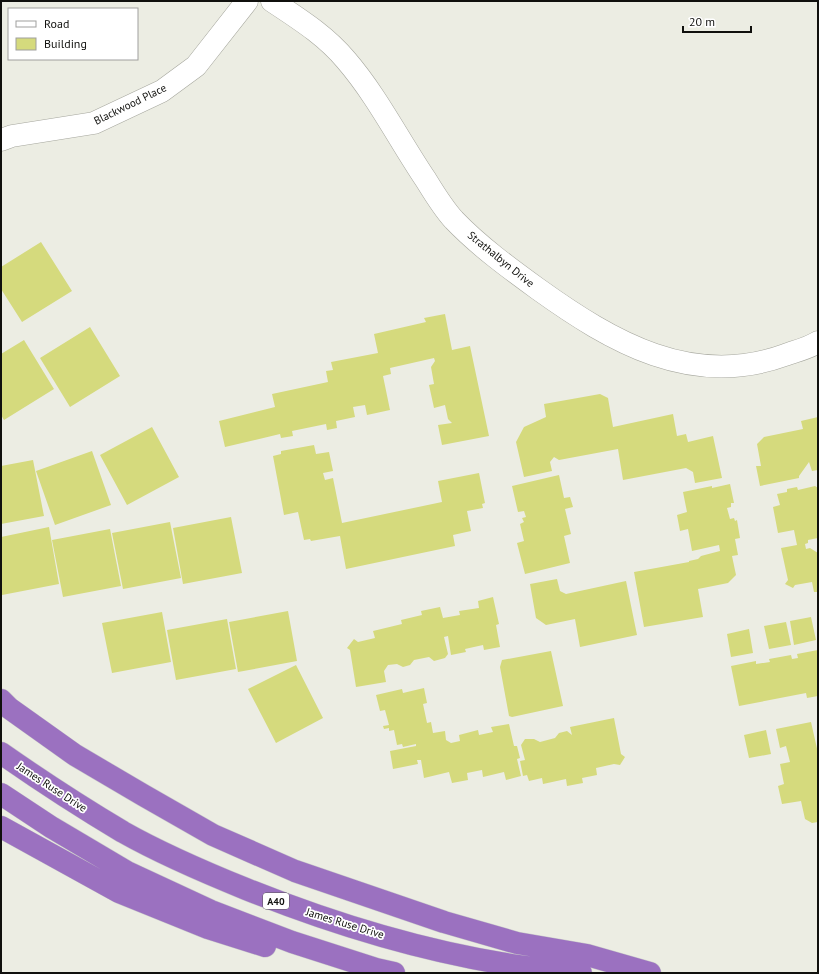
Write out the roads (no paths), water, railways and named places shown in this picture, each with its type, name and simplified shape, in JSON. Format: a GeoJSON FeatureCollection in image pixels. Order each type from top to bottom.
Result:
{"type":"FeatureCollection","features":[{"type":"Feature","properties":{"kind":"highway"},"geometry":{"type":"LineString","coordinates":[[1,700],[9,708],[75,755],[143,795],[213,835],[295,871],[444,922],[509,941],[587,955],[650,973]]}},
{"type":"Feature","properties":{"kind":"highway","name":"James Ruse Drive"},"geometry":{"type":"LineString","coordinates":[[1,753],[46,785],[124,832],[200,871],[279,902],[353,927],[436,950],[517,966],[581,973]]}},
{"type":"Feature","properties":{"kind":"highway"},"geometry":{"type":"LineString","coordinates":[[1,794],[51,827],[127,872],[211,911],[292,942],[385,971]]}},
{"type":"Feature","properties":{"kind":"highway"},"geometry":{"type":"LineString","coordinates":[[1,827],[119,892],[208,928],[288,953],[385,971]]}},
{"type":"Feature","properties":{"kind":"street","name":"Blackwood Place"},"geometry":{"type":"LineString","coordinates":[[1,140],[12,136],[94,122],[162,91],[196,66],[247,1]]}},
{"type":"Feature","properties":{"kind":"street","name":"Strathalbyn Drive"},"geometry":{"type":"LineString","coordinates":[[272,1],[310,26],[347,60],[374,97],[411,158],[453,219],[486,250],[555,301],[605,333],[641,350],[670,360],[726,366],[754,364],[780,357],[818,342]]}}]}
